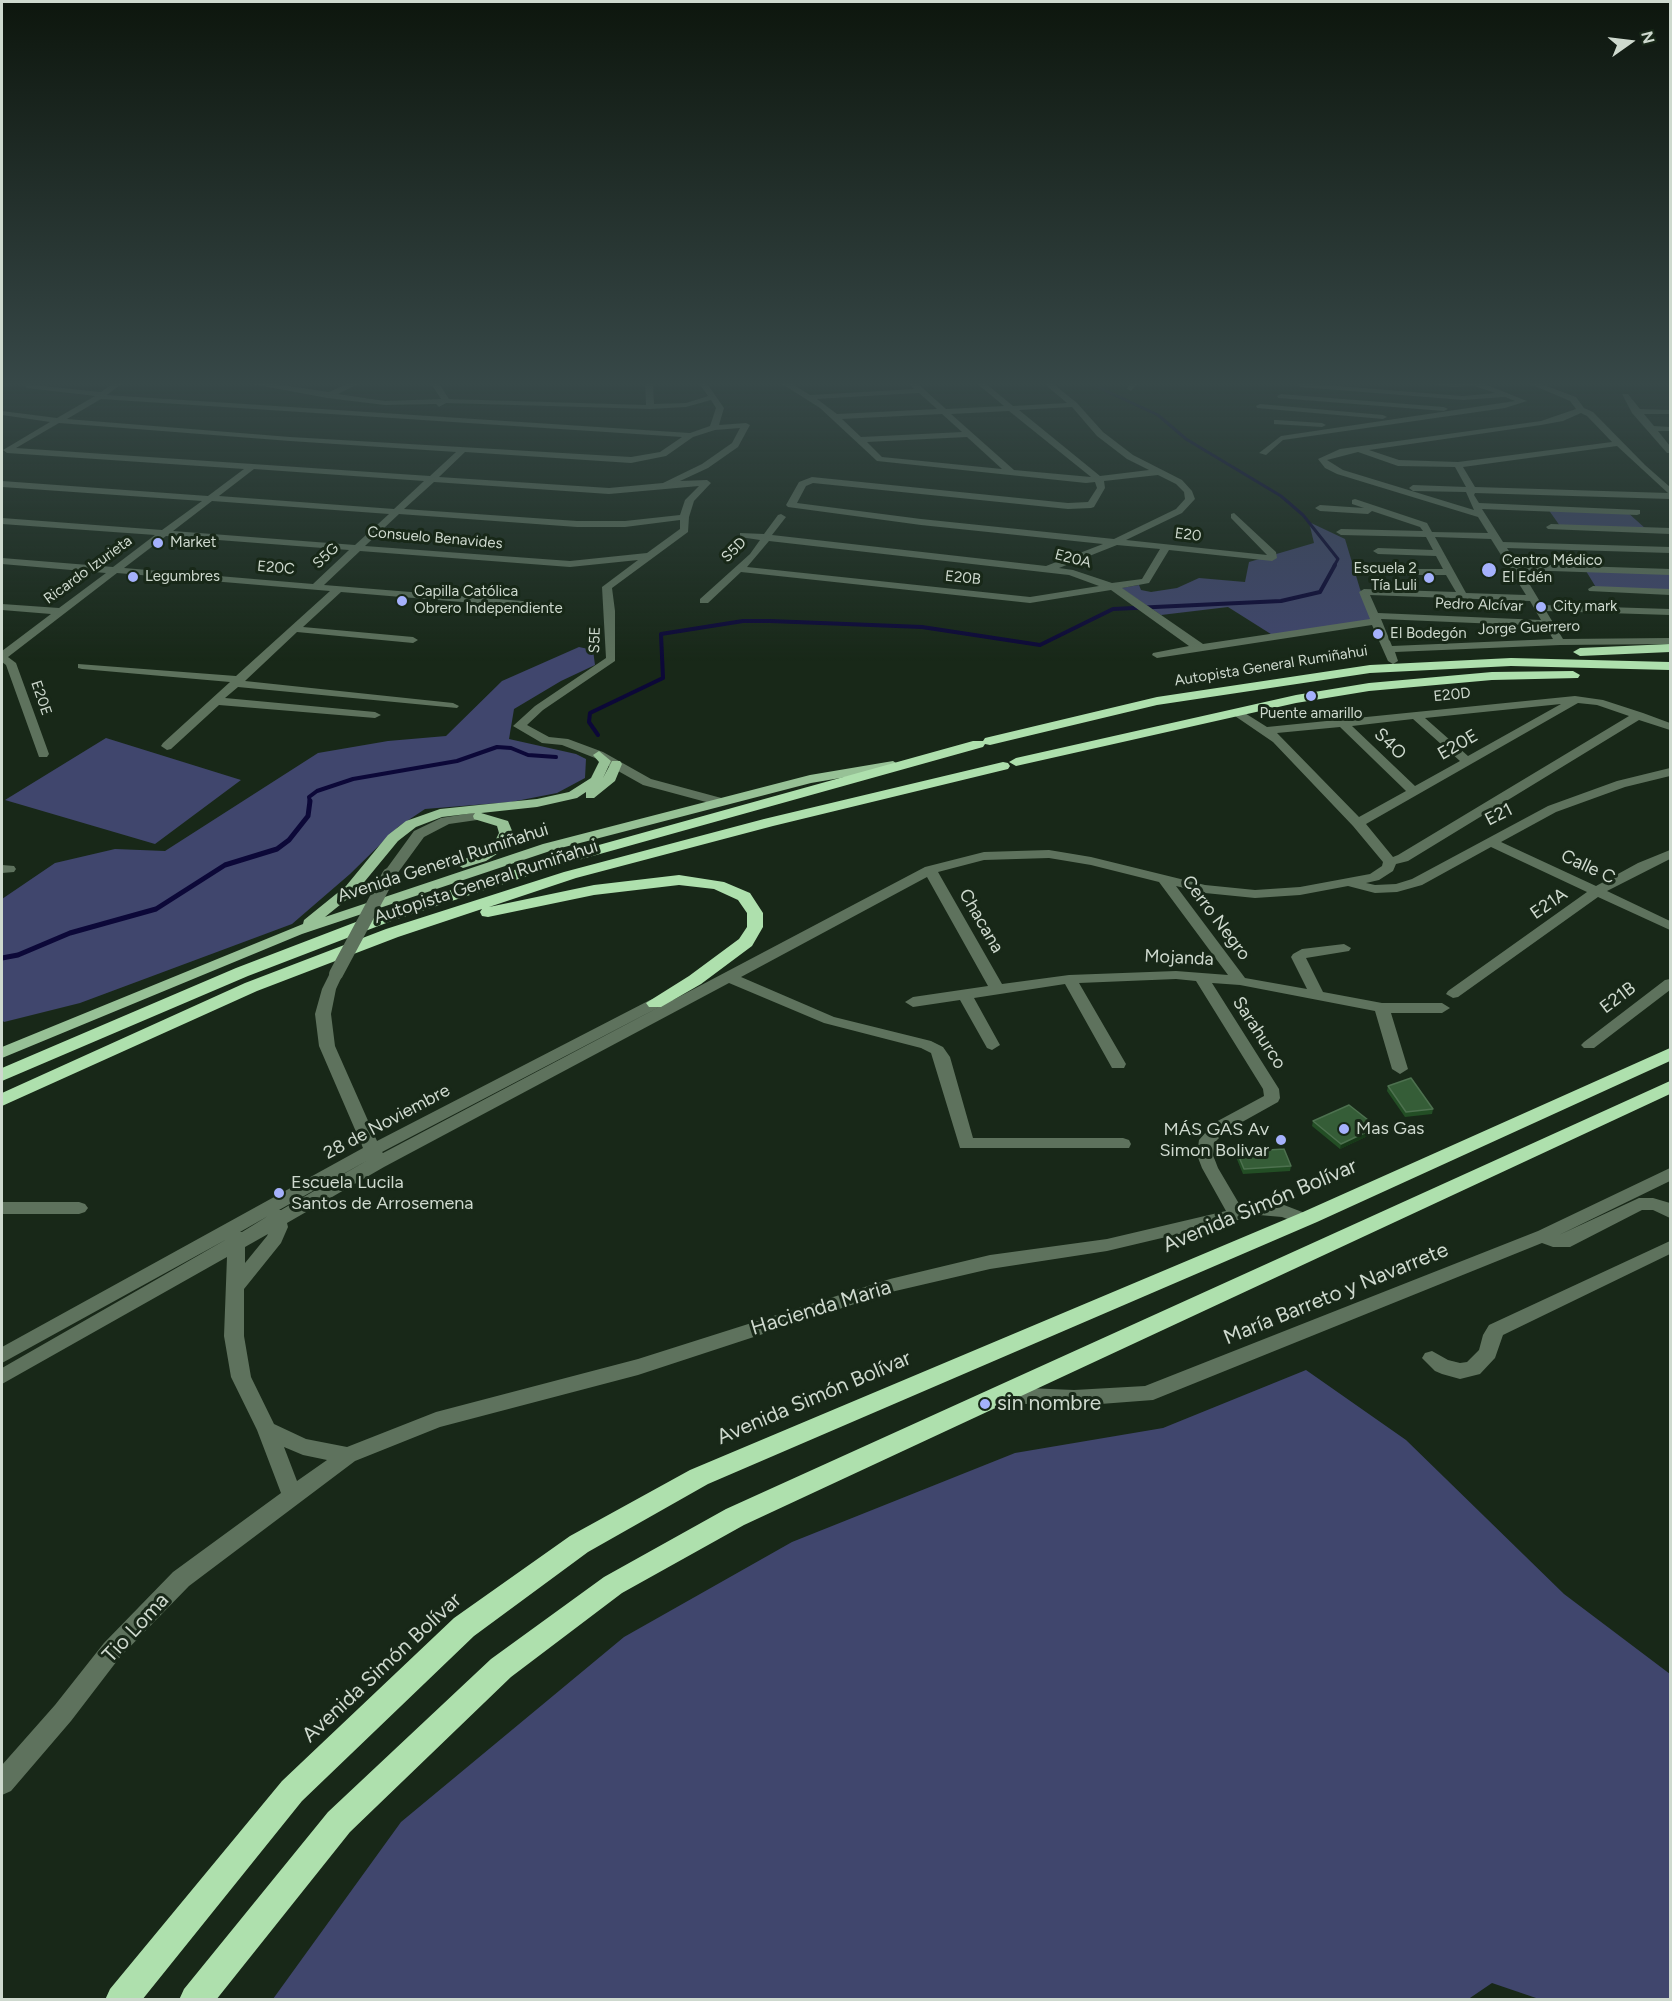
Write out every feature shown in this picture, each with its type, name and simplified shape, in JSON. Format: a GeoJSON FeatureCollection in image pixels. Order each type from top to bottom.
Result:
{"type":"FeatureCollection","features":[{"type":"Feature","properties":{"kind":"highway"},"geometry":{"type":"LineString","coordinates":[[1370,669],[1391,655],[1671,648]]}},
{"type":"Feature","properties":{"kind":"highway","name":"Autopista General Rumiñahui"},"geometry":{"type":"LineString","coordinates":[[2,1075],[242,972],[388,916],[558,861],[984,742],[1157,701],[1370,669],[1511,662],[1671,666]]}},
{"type":"Feature","properties":{"kind":"highway","name":"Autopista General Rumiñahui"},"geometry":{"type":"LineString","coordinates":[[2,1100],[251,987],[392,933],[570,875],[799,814],[1190,722],[1322,694],[1429,680],[1556,675],[1671,678]]}},
{"type":"Feature","properties":{"kind":"highway"},"geometry":{"type":"LineString","coordinates":[[1157,701],[1154,709],[1159,717],[1166,721],[1190,722]]}},
{"type":"Feature","properties":{"kind":"highway"},"geometry":{"type":"LineString","coordinates":[[784,798],[799,814]]}},
{"type":"Feature","properties":{"kind":"highway"},"geometry":{"type":"LineString","coordinates":[[392,933],[594,890],[633,884],[696,881],[718,885],[744,897],[755,913],[755,927],[746,942],[695,980],[655,1003]]}},
{"type":"Feature","properties":{"kind":"highway","name":"Avenida Simón Bolívar"},"geometry":{"type":"LineString","coordinates":[[121,2000],[292,1791],[464,1627],[579,1544],[699,1477],[1305,1219],[1671,1054]]}},
{"type":"Feature","properties":{"kind":"highway"},"geometry":{"type":"LineString","coordinates":[[195,2000],[339,1822],[501,1668],[603,1592],[735,1517],[1671,1087]]}},
{"type":"Feature","properties":{"kind":"main road"},"geometry":{"type":"LineString","coordinates":[[297,931],[351,889],[393,838],[411,824],[440,813],[537,803],[573,795],[596,780],[605,761],[599,755]]}},
{"type":"Feature","properties":{"kind":"main road","name":"Avenida General Rumiñahui"},"geometry":{"type":"LineString","coordinates":[[2,1053],[297,931],[558,844],[810,779],[913,762]]}},
{"type":"Feature","properties":{"kind":"main road"},"geometry":{"type":"LineString","coordinates":[[479,816],[533,810],[580,800],[604,785],[615,771],[616,764]]}},
{"type":"Feature","properties":{"kind":"main road"},"geometry":{"type":"LineString","coordinates":[[387,900],[408,884],[481,858],[498,847],[506,833],[503,824],[479,816]]}},
{"type":"Feature","properties":{"kind":"street","name":"Ricardo Izurieta"},"geometry":{"type":"LineString","coordinates":[[2,657],[58,611],[241,475]]}},
{"type":"Feature","properties":{"kind":"street"},"geometry":{"type":"LineString","coordinates":[[377,475],[609,491],[668,485],[687,475]]}},
{"type":"Feature","properties":{"kind":"street","name":"S5G"},"geometry":{"type":"LineString","coordinates":[[315,587],[435,475]]}},
{"type":"Feature","properties":{"kind":"street"},"geometry":{"type":"LineString","coordinates":[[1053,475],[1098,479],[1129,475]]}},
{"type":"Feature","properties":{"kind":"street"},"geometry":{"type":"LineString","coordinates":[[1094,475],[1098,479]]}},
{"type":"Feature","properties":{"kind":"street"},"geometry":{"type":"LineString","coordinates":[[1050,568],[1113,543],[1179,511],[1190,499],[1188,490],[1179,482],[1165,475]]}},
{"type":"Feature","properties":{"kind":"street"},"geometry":{"type":"LineString","coordinates":[[1352,475],[1479,511],[1540,509],[1637,512]]}},
{"type":"Feature","properties":{"kind":"street"},"geometry":{"type":"LineString","coordinates":[[1464,475],[1471,486],[1470,490],[1479,511],[1560,642]]}},
{"type":"Feature","properties":{"kind":"street"},"geometry":{"type":"LineString","coordinates":[[1651,475],[1671,493]]}},
{"type":"Feature","properties":{"kind":"street","name":"E20"},"geometry":{"type":"LineString","coordinates":[[1098,479],[1101,488],[1093,503],[1086,507],[807,480],[802,484],[791,505],[1113,543],[1272,558],[1271,552],[1234,516]]}},
{"type":"Feature","properties":{"kind":"street","name":"S5E"},"geometry":{"type":"LineString","coordinates":[[668,485],[707,483],[690,500],[684,517],[685,530],[607,587],[611,659],[539,708],[519,726],[546,740],[564,742],[599,755],[647,782],[721,802]]}},
{"type":"Feature","properties":{"kind":"street"},"geometry":{"type":"LineString","coordinates":[[2,484],[577,524],[625,524],[684,517]]}},
{"type":"Feature","properties":{"kind":"street"},"geometry":{"type":"LineString","coordinates":[[1398,489],[1671,493]]}},
{"type":"Feature","properties":{"kind":"street"},"geometry":{"type":"LineString","coordinates":[[1623,494],[1651,530]]}},
{"type":"Feature","properties":{"kind":"street"},"geometry":{"type":"LineString","coordinates":[[1355,502],[1424,525],[1463,596]]}},
{"type":"Feature","properties":{"kind":"street"},"geometry":{"type":"LineString","coordinates":[[1320,508],[1383,511]]}},
{"type":"Feature","properties":{"kind":"street"},"geometry":{"type":"LineString","coordinates":[[1540,509],[1564,547]]}},
{"type":"Feature","properties":{"kind":"street","name":"S5D"},"geometry":{"type":"LineString","coordinates":[[704,601],[753,556],[781,517]]}},
{"type":"Feature","properties":{"kind":"street","name":"Consuelo Benavides"},"geometry":{"type":"LineString","coordinates":[[2,521],[570,564],[650,556]]}},
{"type":"Feature","properties":{"kind":"street"},"geometry":{"type":"LineString","coordinates":[[1551,527],[1671,531]]}},
{"type":"Feature","properties":{"kind":"street"},"geometry":{"type":"LineString","coordinates":[[1341,532],[1430,534],[1564,547],[1669,552]]}},
{"type":"Feature","properties":{"kind":"street"},"geometry":{"type":"LineString","coordinates":[[1370,532],[1389,571]]}},
{"type":"Feature","properties":{"kind":"street","name":"E20A"},"geometry":{"type":"LineString","coordinates":[[743,535],[1050,568],[1117,588],[1202,647]]}},
{"type":"Feature","properties":{"kind":"street","name":"E20B"},"geometry":{"type":"LineString","coordinates":[[738,569],[1030,600],[1117,588],[1145,581],[1166,548]]}},
{"type":"Feature","properties":{"kind":"street"},"geometry":{"type":"LineString","coordinates":[[1378,551],[1440,553]]}},
{"type":"Feature","properties":{"kind":"street","name":"E20C"},"geometry":{"type":"LineString","coordinates":[[2,561],[548,606]]}},
{"type":"Feature","properties":{"kind":"street"},"geometry":{"type":"LineString","coordinates":[[1513,567],[1671,572]]}},
{"type":"Feature","properties":{"kind":"street"},"geometry":{"type":"LineString","coordinates":[[1582,570],[1608,610]]}},
{"type":"Feature","properties":{"kind":"street"},"geometry":{"type":"LineString","coordinates":[[1364,572],[1450,572]]}},
{"type":"Feature","properties":{"kind":"street"},"geometry":{"type":"LineString","coordinates":[[167,746],[338,589]]}},
{"type":"Feature","properties":{"kind":"street"},"geometry":{"type":"LineString","coordinates":[[1593,589],[1671,591]]}},
{"type":"Feature","properties":{"kind":"street"},"geometry":{"type":"LineString","coordinates":[[1391,655],[1364,592],[1532,598]]}},
{"type":"Feature","properties":{"kind":"street"},"geometry":{"type":"LineString","coordinates":[[2,607],[58,611]]}},
{"type":"Feature","properties":{"kind":"street"},"geometry":{"type":"LineString","coordinates":[[1538,608],[1671,612]]}},
{"type":"Feature","properties":{"kind":"street"},"geometry":{"type":"LineString","coordinates":[[1157,655],[1375,619]]}},
{"type":"Feature","properties":{"kind":"street","name":"Pedro Alcívar"},"geometry":{"type":"LineString","coordinates":[[1375,619],[1547,623]]}},
{"type":"Feature","properties":{"kind":"street"},"geometry":{"type":"LineString","coordinates":[[295,629],[413,640]]}},
{"type":"Feature","properties":{"kind":"street","name":"Jorge Guerrero"},"geometry":{"type":"LineString","coordinates":[[1391,655],[1560,642],[1671,641]]}},
{"type":"Feature","properties":{"kind":"street","name":"E20E"},"geometry":{"type":"LineString","coordinates":[[2,657],[11,663],[43,754]]}},
{"type":"Feature","properties":{"kind":"street"},"geometry":{"type":"LineString","coordinates":[[82,666],[453,706]]}},
{"type":"Feature","properties":{"kind":"street","name":"E20E"},"geometry":{"type":"LineString","coordinates":[[1358,823],[1575,699]]}},
{"type":"Feature","properties":{"kind":"street","name":"E20D"},"geometry":{"type":"LineString","coordinates":[[1266,731],[1575,699],[1599,702],[1671,727]]}},
{"type":"Feature","properties":{"kind":"street"},"geometry":{"type":"LineString","coordinates":[[216,701],[375,715]]}},
{"type":"Feature","properties":{"kind":"street"},"geometry":{"type":"LineString","coordinates":[[1236,712],[1266,731],[1358,823],[1390,862]]}},
{"type":"Feature","properties":{"kind":"street"},"geometry":{"type":"LineString","coordinates":[[1414,714],[1466,760]]}},
{"type":"Feature","properties":{"kind":"street"},"geometry":{"type":"LineString","coordinates":[[1390,862],[1403,858],[1639,715]]}},
{"type":"Feature","properties":{"kind":"street","name":"S4O"},"geometry":{"type":"LineString","coordinates":[[1342,722],[1414,791]]}},
{"type":"Feature","properties":{"kind":"street","name":"E21"},"geometry":{"type":"LineString","coordinates":[[1348,882],[1375,889],[1407,885],[1429,876],[1551,808],[1621,784],[1671,772]]}},
{"type":"Feature","properties":{"kind":"street"},"geometry":{"type":"LineString","coordinates":[[375,1156],[327,1047],[323,1014],[336,974],[388,875],[419,834],[446,822],[479,816]]}},
{"type":"Feature","properties":{"kind":"street","name":"Calle C"},"geometry":{"type":"LineString","coordinates":[[1489,841],[1671,926]]}},
{"type":"Feature","properties":{"kind":"street"},"geometry":{"type":"LineString","coordinates":[[2,1377],[237,1244],[275,1214],[375,1156],[729,977],[930,870],[984,856],[1029,853],[1068,857],[1162,877],[1205,889],[1246,894],[1281,893],[1374,877],[1388,868],[1390,862]]}},
{"type":"Feature","properties":{"kind":"street","name":"E21A"},"geometry":{"type":"LineString","coordinates":[[1453,994],[1598,891],[1643,866],[1671,854]]}},
{"type":"Feature","properties":{"kind":"street","name":"Chacana"},"geometry":{"type":"LineString","coordinates":[[930,870],[998,991]]}},
{"type":"Feature","properties":{"kind":"street","name":"Cerro Negro"},"geometry":{"type":"LineString","coordinates":[[1162,877],[1240,981]]}},
{"type":"Feature","properties":{"kind":"street"},"geometry":{"type":"LineString","coordinates":[[1318,997],[1298,957],[1302,953],[1344,948]]}},
{"type":"Feature","properties":{"kind":"street","name":"Mojanda"},"geometry":{"type":"LineString","coordinates":[[913,1002],[1069,979],[1131,975],[1201,977],[1240,981],[1382,1008],[1442,1008]]}},
{"type":"Feature","properties":{"kind":"street"},"geometry":{"type":"LineString","coordinates":[[729,977],[829,1020],[926,1044],[937,1050],[942,1057],[966,1144],[1123,1144]]}},
{"type":"Feature","properties":{"kind":"street","name":"Sarahurco"},"geometry":{"type":"LineString","coordinates":[[1201,977],[1271,1089],[1272,1098],[1220,1126],[1206,1140],[1205,1155],[1210,1168],[1236,1213]]}},
{"type":"Feature","properties":{"kind":"street"},"geometry":{"type":"LineString","coordinates":[[1069,979],[1118,1064]]}},
{"type":"Feature","properties":{"kind":"street","name":"E21B"},"geometry":{"type":"LineString","coordinates":[[1589,1044],[1671,983]]}},
{"type":"Feature","properties":{"kind":"street","name":"28 de Noviembre"},"geometry":{"type":"LineString","coordinates":[[375,1156],[655,1003],[704,989]]}},
{"type":"Feature","properties":{"kind":"street"},"geometry":{"type":"LineString","coordinates":[[965,995],[992,1045]]}},
{"type":"Feature","properties":{"kind":"street"},"geometry":{"type":"LineString","coordinates":[[1382,1008],[1400,1069]]}},
{"type":"Feature","properties":{"kind":"street","name":"María Barreto y Navarrete"},"geometry":{"type":"LineString","coordinates":[[1004,1395],[1074,1398],[1146,1394],[1544,1235],[1671,1174]]}},
{"type":"Feature","properties":{"kind":"street"},"geometry":{"type":"LineString","coordinates":[[1544,1235],[1553,1241],[1564,1242],[1639,1204],[1653,1204],[1671,1212]]}},
{"type":"Feature","properties":{"kind":"street"},"geometry":{"type":"LineString","coordinates":[[2,1208],[79,1208]]}},
{"type":"Feature","properties":{"kind":"street","name":"Hacienda Maria"},"geometry":{"type":"LineString","coordinates":[[292,1496],[348,1455],[436,1420],[638,1367],[890,1286],[990,1262],[1107,1245],[1259,1209],[1284,1211],[1305,1219]]}},
{"type":"Feature","properties":{"kind":"street"},"geometry":{"type":"LineString","coordinates":[[2,1356],[238,1225],[275,1214]]}},
{"type":"Feature","properties":{"kind":"street"},"geometry":{"type":"LineString","coordinates":[[235,1287],[274,1238],[275,1214]]}},
{"type":"Feature","properties":{"kind":"street"},"geometry":{"type":"LineString","coordinates":[[238,1225],[234,1336],[242,1377],[267,1430],[292,1496]]}},
{"type":"Feature","properties":{"kind":"street"},"geometry":{"type":"LineString","coordinates":[[1432,1358],[1442,1366],[1460,1371],[1473,1369],[1488,1353],[1496,1330],[1671,1247]]}},
{"type":"Feature","properties":{"kind":"street"},"geometry":{"type":"LineString","coordinates":[[267,1430],[303,1447],[348,1455]]}},
{"type":"Feature","properties":{"kind":"street","name":"Tio Loma"},"geometry":{"type":"LineString","coordinates":[[2,1782],[63,1713],[112,1650],[181,1579],[292,1496]]}},
{"type":"Feature","properties":{"kind":"shaded area"},"geometry":{"type":"Polygon","coordinates":[[[1548,509],[1626,511],[1646,529],[1560,526],[1548,509]]]}},
{"type":"Feature","properties":{"kind":"shaded area"},"geometry":{"type":"Polygon","coordinates":[[[1309,522],[1345,539],[1360,589],[1375,621],[1274,636],[1228,607],[1161,615],[1121,588],[1139,585],[1141,590],[1151,592],[1177,588],[1199,578],[1245,582],[1249,562],[1314,543],[1309,522]]]}},
{"type":"Feature","properties":{"kind":"shaded area"},"geometry":{"type":"Polygon","coordinates":[[[1586,571],[1670,574],[1670,591],[1597,589],[1586,571]]]}},
{"type":"Feature","properties":{"kind":"shaded area"},"geometry":{"type":"Polygon","coordinates":[[[579,647],[593,650],[595,665],[561,681],[514,709],[509,739],[576,754],[586,759],[585,778],[557,793],[511,802],[425,809],[398,827],[350,874],[292,924],[80,1003],[4,1022],[2,1020],[2,899],[55,863],[115,849],[165,851],[318,753],[388,741],[446,736],[502,681],[579,647]]]}},
{"type":"Feature","properties":{"kind":"shaded area"},"geometry":{"type":"Polygon","coordinates":[[[106,738],[241,780],[155,844],[5,800],[106,738]]]}},
{"type":"Feature","properties":{"kind":"shaded area"},"geometry":{"type":"Polygon","coordinates":[[[1306,1370],[1406,1440],[1564,1594],[1670,1674],[1670,1999],[1539,1999],[1492,1983],[1467,2000],[273,1999],[401,1822],[624,1637],[792,1542],[1015,1453],[1163,1428],[1306,1370]]]}},
{"type":"Feature","properties":{"kind":"building","name":"Mas Gas"},"geometry":{"type":"Polygon","coordinates":[[[1411,1078],[1433,1109],[1406,1112],[1388,1086],[1411,1078]]]}},
{"type":"Feature","properties":{"kind":"building","name":"Mas Gas"},"geometry":{"type":"Polygon","coordinates":[[[1349,1105],[1377,1127],[1341,1144],[1313,1121],[1349,1105]]]}},
{"type":"Feature","properties":{"kind":"building"},"geometry":{"type":"Polygon","coordinates":[[[1284,1149],[1291,1166],[1244,1169],[1237,1152],[1284,1149]]]}},
{"type":"Feature","properties":{"kind":"waterway"},"geometry":{"type":"LineString","coordinates":[[1247,475],[1281,496],[1303,515],[1338,559],[1334,566]]}},
{"type":"Feature","properties":{"kind":"waterway"},"geometry":{"type":"LineString","coordinates":[[598,735],[589,722],[590,713],[663,678],[661,634],[743,621],[770,621],[922,627],[1040,645],[1113,609],[1281,601],[1320,592],[1335,565]]}},
{"type":"Feature","properties":{"kind":"waterway"},"geometry":{"type":"LineString","coordinates":[[310,802],[309,797],[317,791],[353,779],[457,761],[497,747],[511,748],[528,755],[556,757]]}},
{"type":"Feature","properties":{"kind":"waterway"},"geometry":{"type":"LineString","coordinates":[[2,958],[18,955],[70,933],[156,909],[225,865],[277,849],[289,840],[308,816],[310,802]]}},
{"type":"Feature","properties":{"kind":"place","name":"Market"},"geometry":{"type":"Point","coordinates":[158,543]}},
{"type":"Feature","properties":{"kind":"place","name":"Centro Médico El Edén"},"geometry":{"type":"Point","coordinates":[1489,570]}},
{"type":"Feature","properties":{"kind":"place","name":"Legumbres"},"geometry":{"type":"Point","coordinates":[133,577]}},
{"type":"Feature","properties":{"kind":"place","name":"Escuela 2 Tía Luli"},"geometry":{"type":"Point","coordinates":[1429,578]}},
{"type":"Feature","properties":{"kind":"place","name":"Capilla Católica Obrero Independiente"},"geometry":{"type":"Point","coordinates":[402,601]}},
{"type":"Feature","properties":{"kind":"place","name":"City mark"},"geometry":{"type":"Point","coordinates":[1541,607]}},
{"type":"Feature","properties":{"kind":"place","name":"El Bodegón"},"geometry":{"type":"Point","coordinates":[1378,634]}},
{"type":"Feature","properties":{"kind":"place","name":"Puente amarillo"},"geometry":{"type":"Point","coordinates":[1311,696]}},
{"type":"Feature","properties":{"kind":"place","name":"Mas Gas"},"geometry":{"type":"Point","coordinates":[1344,1129]}},
{"type":"Feature","properties":{"kind":"place","name":"MÁS GAS Av Simon Bolivar"},"geometry":{"type":"Point","coordinates":[1281,1140]}},
{"type":"Feature","properties":{"kind":"place","name":"Escuela Lucila Santos de Arrosemena"},"geometry":{"type":"Point","coordinates":[279,1193]}},
{"type":"Feature","properties":{"kind":"place","name":"sin nombre"},"geometry":{"type":"Point","coordinates":[985,1404]}}]}
